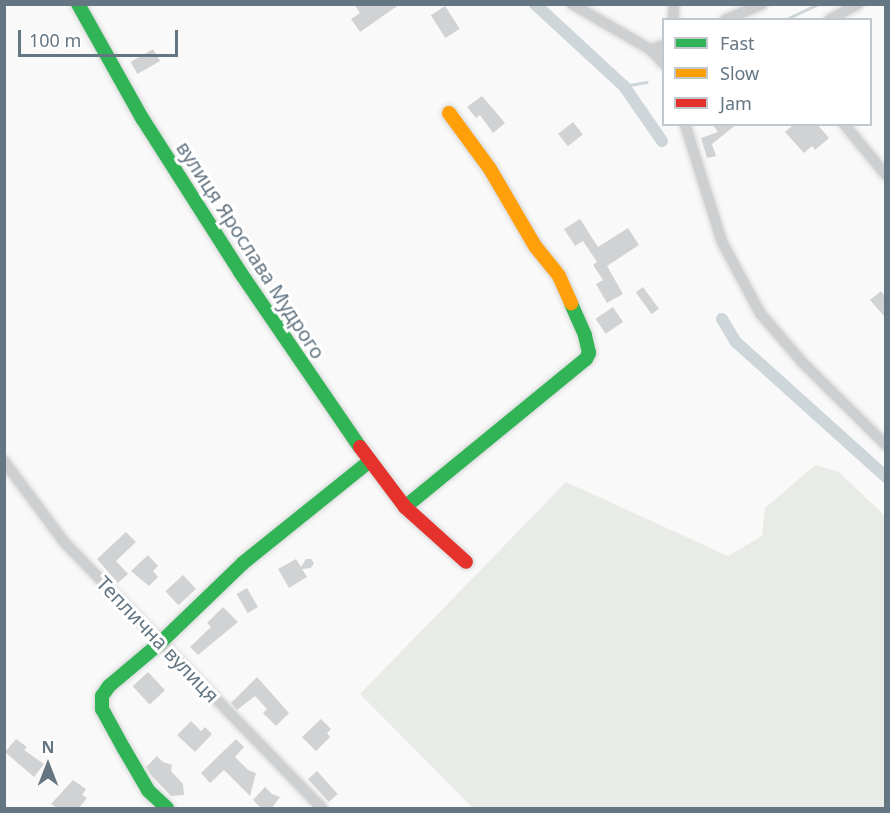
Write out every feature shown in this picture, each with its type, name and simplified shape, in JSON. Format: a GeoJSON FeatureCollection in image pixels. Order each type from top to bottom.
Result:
{"type":"FeatureCollection","features":[{"type":"Feature","properties":{"kind":"street","name":"вулиця Ярослава Мудрого"},"geometry":{"type":"LineString","coordinates":[[78,4],[142,118],[240,272],[370,461],[405,507],[466,562]]}},
{"type":"Feature","properties":{"kind":"street"},"geometry":{"type":"LineString","coordinates":[[572,4],[651,50],[662,63]]}},
{"type":"Feature","properties":{"kind":"street"},"geometry":{"type":"LineString","coordinates":[[730,18],[762,4]]}},
{"type":"Feature","properties":{"kind":"street"},"geometry":{"type":"LineString","coordinates":[[833,18],[858,4]]}},
{"type":"Feature","properties":{"kind":"street"},"geometry":{"type":"LineString","coordinates":[[651,50],[662,45]]}},
{"type":"Feature","properties":{"kind":"street"},"geometry":{"type":"LineString","coordinates":[[405,507],[586,359],[589,353],[585,335],[559,276],[535,246],[490,168],[449,113]]}},
{"type":"Feature","properties":{"kind":"street"},"geometry":{"type":"LineString","coordinates":[[686,126],[722,242],[760,313],[802,362],[885,445]]}},
{"type":"Feature","properties":{"kind":"street"},"geometry":{"type":"LineString","coordinates":[[846,126],[885,175]]}},
{"type":"Feature","properties":{"kind":"street","name":"Теплична вулиця"},"geometry":{"type":"LineString","coordinates":[[4,461],[65,543],[322,808]]}},
{"type":"Feature","properties":{"kind":"street"},"geometry":{"type":"LineString","coordinates":[[167,808],[140,777],[102,709],[102,696],[109,686],[160,643],[243,563],[370,461]]}},
{"type":"Feature","properties":{"kind":"shaded area"},"geometry":{"type":"Polygon","coordinates":[[[815,465],[839,472],[885,516],[885,808],[473,808],[360,694],[566,482],[728,556],[762,536],[765,508],[815,465]]]}},
{"type":"Feature","properties":{"kind":"building"},"geometry":{"type":"Polygon","coordinates":[[[354,4],[400,4],[360,32],[351,19],[360,13],[354,4]]]}},
{"type":"Feature","properties":{"kind":"building"},"geometry":{"type":"Polygon","coordinates":[[[445,6],[460,29],[445,38],[431,15],[445,6]]]}},
{"type":"Feature","properties":{"kind":"building"},"geometry":{"type":"Polygon","coordinates":[[[153,49],[160,61],[137,74],[130,62],[153,49]]]}},
{"type":"Feature","properties":{"kind":"building"},"geometry":{"type":"Polygon","coordinates":[[[482,96],[505,123],[493,133],[480,115],[476,118],[467,107],[482,96]]]}},
{"type":"Feature","properties":{"kind":"building"},"geometry":{"type":"Polygon","coordinates":[[[573,122],[583,135],[568,146],[558,134],[573,122]]]}},
{"type":"Feature","properties":{"kind":"building"},"geometry":{"type":"Polygon","coordinates":[[[714,126],[734,126],[712,144],[716,156],[707,158],[701,138],[718,132],[714,126]]]}},
{"type":"Feature","properties":{"kind":"building"},"geometry":{"type":"Polygon","coordinates":[[[792,126],[819,126],[829,138],[815,150],[812,146],[804,153],[785,132],[792,126]]]}},
{"type":"Feature","properties":{"kind":"building"},"geometry":{"type":"Polygon","coordinates":[[[580,219],[598,247],[628,228],[639,245],[607,266],[623,294],[607,303],[596,284],[603,280],[593,265],[597,262],[583,241],[575,246],[564,229],[580,219]]]}},
{"type":"Feature","properties":{"kind":"building"},"geometry":{"type":"Polygon","coordinates":[[[643,287],[659,309],[652,314],[636,292],[643,287]]]}},
{"type":"Feature","properties":{"kind":"building"},"geometry":{"type":"Polygon","coordinates":[[[881,291],[885,296],[885,317],[870,300],[881,291]]]}},
{"type":"Feature","properties":{"kind":"building"},"geometry":{"type":"Polygon","coordinates":[[[613,307],[623,322],[606,334],[596,319],[613,307]]]}},
{"type":"Feature","properties":{"kind":"building"},"geometry":{"type":"Polygon","coordinates":[[[126,532],[136,542],[116,561],[128,574],[118,583],[97,559],[126,532]]]}},
{"type":"Feature","properties":{"kind":"building"},"geometry":{"type":"Polygon","coordinates":[[[148,555],[158,566],[153,571],[158,577],[149,586],[131,571],[148,555]]]}},
{"type":"Feature","properties":{"kind":"building"},"geometry":{"type":"Polygon","coordinates":[[[296,559],[301,567],[306,559],[311,559],[314,563],[311,568],[302,569],[307,577],[289,588],[278,569],[296,559]]]}},
{"type":"Feature","properties":{"kind":"building"},"geometry":{"type":"Polygon","coordinates":[[[183,575],[196,589],[178,605],[165,591],[183,575]]]}},
{"type":"Feature","properties":{"kind":"building"},"geometry":{"type":"Polygon","coordinates":[[[247,588],[258,607],[248,613],[237,594],[247,588]]]}},
{"type":"Feature","properties":{"kind":"building"},"geometry":{"type":"Polygon","coordinates":[[[223,607],[238,622],[198,655],[190,647],[211,627],[207,623],[223,607]]]}},
{"type":"Feature","properties":{"kind":"building"},"geometry":{"type":"Polygon","coordinates":[[[148,672],[165,690],[150,705],[133,686],[148,672]]]}},
{"type":"Feature","properties":{"kind":"building"},"geometry":{"type":"Polygon","coordinates":[[[257,677],[289,713],[276,726],[263,713],[267,709],[255,696],[237,710],[231,703],[257,677]]]}},
{"type":"Feature","properties":{"kind":"building"},"geometry":{"type":"Polygon","coordinates":[[[321,719],[331,729],[327,733],[330,737],[316,751],[302,737],[321,719]]]}},
{"type":"Feature","properties":{"kind":"building"},"geometry":{"type":"Polygon","coordinates":[[[191,721],[201,731],[205,727],[212,734],[195,752],[177,735],[191,721]]]}},
{"type":"Feature","properties":{"kind":"building"},"geometry":{"type":"Polygon","coordinates":[[[16,739],[27,747],[24,750],[44,764],[34,777],[5,752],[16,739]]]}},
{"type":"Feature","properties":{"kind":"building"},"geometry":{"type":"Polygon","coordinates":[[[236,739],[244,747],[235,757],[248,770],[256,773],[250,796],[224,770],[210,783],[201,773],[236,739]]]}},
{"type":"Feature","properties":{"kind":"building"},"geometry":{"type":"Polygon","coordinates":[[[157,756],[163,762],[172,765],[171,771],[183,784],[184,795],[171,796],[151,775],[146,767],[157,756]]]}},
{"type":"Feature","properties":{"kind":"building"},"geometry":{"type":"Polygon","coordinates":[[[317,771],[338,794],[329,802],[308,779],[317,771]]]}},
{"type":"Feature","properties":{"kind":"building"},"geometry":{"type":"Polygon","coordinates":[[[73,780],[86,789],[82,795],[87,798],[79,808],[57,808],[51,804],[73,780]]]}},
{"type":"Feature","properties":{"kind":"building"},"geometry":{"type":"Polygon","coordinates":[[[265,787],[272,794],[280,797],[272,808],[261,808],[253,800],[265,787]]]}},
{"type":"Feature","properties":{"kind":"waterway"},"geometry":{"type":"LineString","coordinates":[[535,4],[624,86],[662,141]]}},
{"type":"Feature","properties":{"kind":"waterway"},"geometry":{"type":"LineString","coordinates":[[788,18],[818,4]]}},
{"type":"Feature","properties":{"kind":"waterway"},"geometry":{"type":"LineString","coordinates":[[624,86],[647,82]]}},
{"type":"Feature","properties":{"kind":"waterway"},"geometry":{"type":"LineString","coordinates":[[722,319],[736,342],[886,477]]}},
{"type":"Feature","properties":{"kind":"traffic: fast"},"geometry":{"type":"LineString","coordinates":[[78,4],[142,118],[240,272],[360,447]]}},
{"type":"Feature","properties":{"kind":"traffic: fast"},"geometry":{"type":"LineString","coordinates":[[405,507],[586,359],[589,353],[585,335],[571,303]]}},
{"type":"Feature","properties":{"kind":"traffic: fast"},"geometry":{"type":"LineString","coordinates":[[167,808],[148,790],[124,749],[102,709],[102,696],[109,686],[160,643],[243,563],[370,461]]}},
{"type":"Feature","properties":{"kind":"traffic: slow"},"geometry":{"type":"LineString","coordinates":[[449,113],[490,169],[535,246],[559,276],[571,303]]}},
{"type":"Feature","properties":{"kind":"traffic: jam"},"geometry":{"type":"LineString","coordinates":[[360,447],[405,507],[466,562]]}}]}
